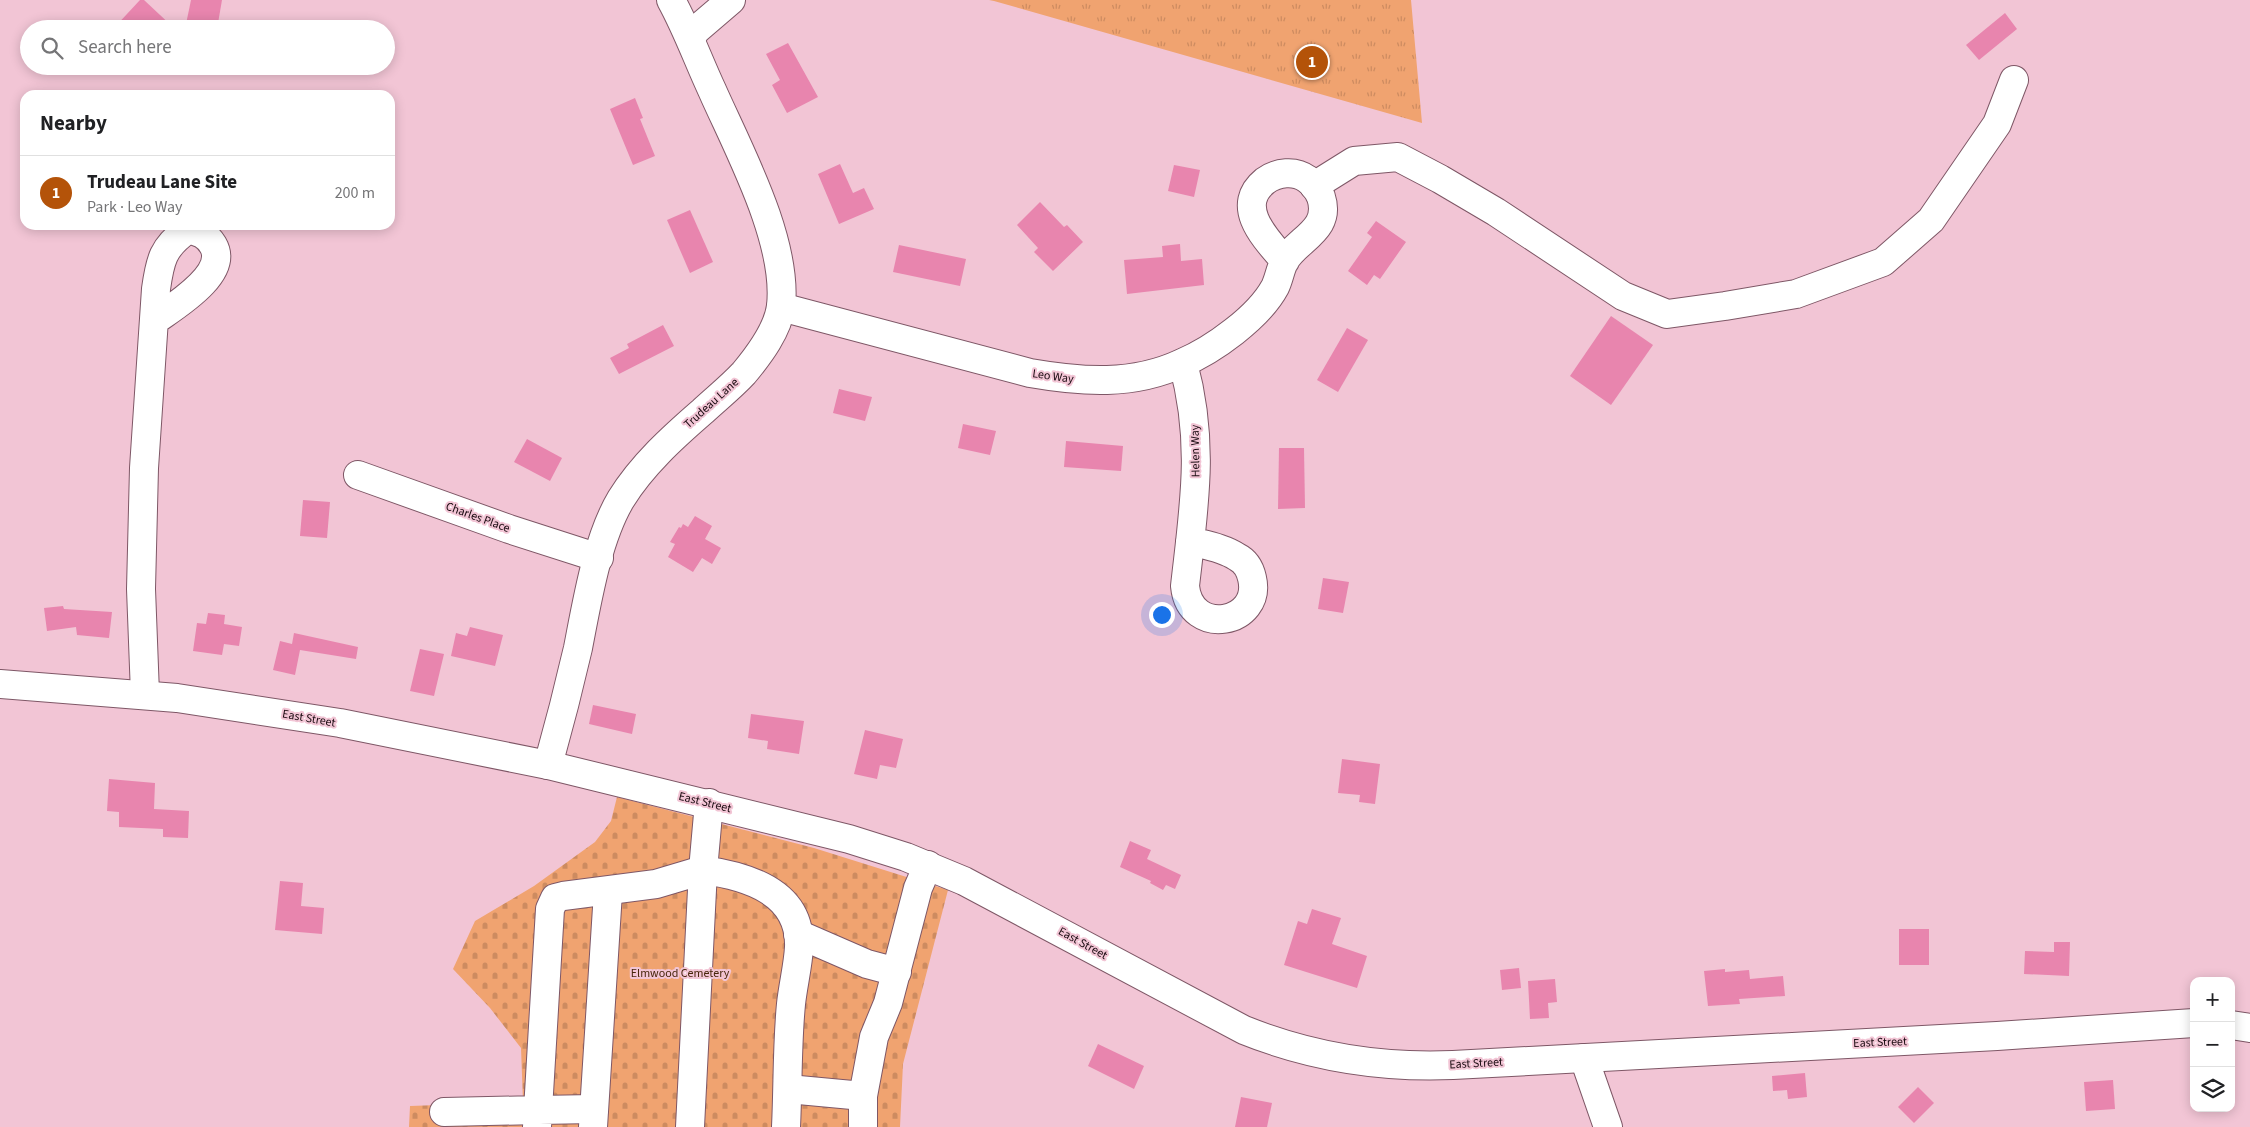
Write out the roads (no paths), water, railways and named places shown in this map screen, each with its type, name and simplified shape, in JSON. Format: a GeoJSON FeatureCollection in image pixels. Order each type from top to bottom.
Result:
{"type":"FeatureCollection","features":[{"type":"Feature","properties":{"kind":"street","name":"Trudeau Lane"},"geometry":{"type":"LineString","coordinates":[[548,765],[570,682],[599,558],[620,500],[638,475],[682,430],[725,393],[744,372],[772,330],[781,308],[781,286],[778,265],[765,213],[691,38],[671,0]]}},
{"type":"Feature","properties":{"kind":"street"},"geometry":{"type":"LineString","coordinates":[[691,38],[696,30],[731,0]]}},
{"type":"Feature","properties":{"kind":"street"},"geometry":{"type":"LineString","coordinates":[[1284,261],[1254,220],[1253,200],[1263,182],[1280,174],[1299,175],[1314,186],[1354,161],[1398,157],[1440,178],[1496,212],[1623,296],[1667,314],[1796,294],[1883,262],[1930,220],[1997,124],[2014,80]]}},
{"type":"Feature","properties":{"kind":"street","name":"Leo Way"},"geometry":{"type":"LineString","coordinates":[[781,308],[1030,373],[1061,378],[1108,381],[1134,379],[1183,363],[1220,341],[1258,309],[1275,287],[1284,261],[1315,230],[1320,221],[1322,202],[1314,186]]}},
{"type":"Feature","properties":{"kind":"street"},"geometry":{"type":"LineString","coordinates":[[145,694],[141,589],[144,468],[154,321]]}},
{"type":"Feature","properties":{"kind":"street","name":"Helen Way"},"geometry":{"type":"LineString","coordinates":[[1183,363],[1190,391],[1196,437],[1196,487],[1190,541]]}},
{"type":"Feature","properties":{"kind":"street","name":"Charles Place"},"geometry":{"type":"LineString","coordinates":[[358,475],[526,535],[599,558]]}},
{"type":"Feature","properties":{"kind":"street","name":"East Street"},"geometry":{"type":"LineString","coordinates":[[0,684],[145,694],[297,715],[548,765],[850,839],[928,865],[1012,904],[1202,1009],[1244,1030],[1284,1045],[1351,1059],[1398,1065],[1426,1066],[1997,1036],[2185,1023]]}},
{"type":"Feature","properties":{"kind":"street"},"geometry":{"type":"LineString","coordinates":[[690,1127],[703,870],[709,803]]}},
{"type":"Feature","properties":{"kind":"street"},"geometry":{"type":"LineString","coordinates":[[862,1127],[863,1096],[874,1037],[888,1003],[918,888],[928,865]]}},
{"type":"Feature","properties":{"kind":"street"},"geometry":{"type":"LineString","coordinates":[[538,1118],[546,960],[551,905],[559,896],[608,892],[656,884],[703,870],[727,873],[754,881],[771,891],[791,913],[796,922],[799,948],[791,1006],[786,1127]]}},
{"type":"Feature","properties":{"kind":"street"},"geometry":{"type":"LineString","coordinates":[[444,1112],[538,1118],[594,1118],[608,892]]}},
{"type":"Feature","properties":{"kind":"street"},"geometry":{"type":"LineString","coordinates":[[798,934],[867,964],[897,972]]}},
{"type":"Feature","properties":{"kind":"street"},"geometry":{"type":"LineString","coordinates":[[2235,1026],[2250,1028]]}},
{"type":"Feature","properties":{"kind":"street"},"geometry":{"type":"LineString","coordinates":[[1584,1058],[1608,1127]]}},
{"type":"Feature","properties":{"kind":"street"},"geometry":{"type":"LineString","coordinates":[[788,1089],[863,1096]]}},
{"type":"Feature","properties":{"kind":"place","name":"Trudeau Lane Site"},"geometry":{"type":"Point","coordinates":[1312,62]}},
{"type":"Feature","properties":{"kind":"park label","name":"Elmwood Cemetery"},"geometry":{"type":"Point","coordinates":[680,973]}}]}
